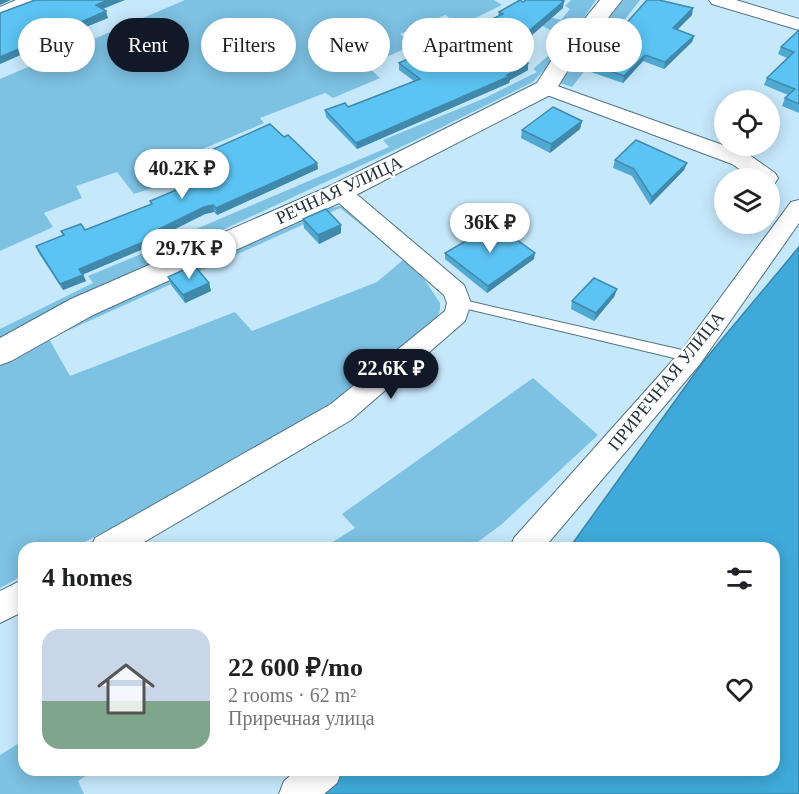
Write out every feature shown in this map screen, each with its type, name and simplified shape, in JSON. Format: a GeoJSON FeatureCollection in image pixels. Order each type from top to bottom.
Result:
{"type":"FeatureCollection","features":[{"type":"Feature","properties":{"kind":"street"},"geometry":{"type":"LineString","coordinates":[[0,13],[31,0]]}},
{"type":"Feature","properties":{"kind":"street"},"geometry":{"type":"LineString","coordinates":[[611,0],[561,63],[546,87],[740,159],[752,168]]}},
{"type":"Feature","properties":{"kind":"street"},"geometry":{"type":"LineString","coordinates":[[718,0],[799,25]]}},
{"type":"Feature","properties":{"kind":"street","name":"РЕЧНАЯ УЛИЦА"},"geometry":{"type":"LineString","coordinates":[[0,353],[82,307],[340,192],[546,87]]}},
{"type":"Feature","properties":{"kind":"street"},"geometry":{"type":"LineString","coordinates":[[780,189],[799,202]]}},
{"type":"Feature","properties":{"kind":"street"},"geometry":{"type":"LineString","coordinates":[[116,542],[341,412],[456,315],[459,303],[455,291],[340,192]]}},
{"type":"Feature","properties":{"kind":"street","name":"ПРИРЕЧНАЯ УЛИЦА"},"geometry":{"type":"LineString","coordinates":[[530,542],[690,357],[799,207]]}},
{"type":"Feature","properties":{"kind":"street"},"geometry":{"type":"LineString","coordinates":[[0,608],[18,598]]}},
{"type":"Feature","properties":{"kind":"street"},"geometry":{"type":"LineString","coordinates":[[297,794],[317,776]]}},
{"type":"Feature","properties":{"kind":"lane"},"geometry":{"type":"LineString","coordinates":[[459,303],[690,357]]}},
{"type":"Feature","properties":{"kind":"shaded area"},"geometry":{"type":"Polygon","coordinates":[[[185,0],[494,0],[502,5],[475,18],[450,18],[445,15],[438,18],[402,18],[402,33],[400,34],[402,35],[402,50],[390,55],[390,18],[308,18],[308,72],[374,72],[380,78],[333,98],[325,93],[260,118],[264,123],[186,156],[201,172],[134,194],[117,172],[76,186],[82,198],[44,213],[53,227],[0,251],[0,79],[18,71],[95,72],[95,38],[107,33],[107,72],[189,72],[189,18],[143,18],[185,0]]]}},
{"type":"Feature","properties":{"kind":"shaded area"},"geometry":{"type":"Polygon","coordinates":[[[571,0],[596,0],[583,18],[563,18],[570,9],[565,6],[571,0]]]}},
{"type":"Feature","properties":{"kind":"shaded area"},"geometry":{"type":"Polygon","coordinates":[[[623,0],[640,0],[626,18],[609,18],[623,0]]]}},
{"type":"Feature","properties":{"kind":"shaded area"},"geometry":{"type":"Polygon","coordinates":[[[546,20],[546,28],[539,24],[546,20]]]}},
{"type":"Feature","properties":{"kind":"shaded area"},"geometry":{"type":"Polygon","coordinates":[[[546,58],[546,68],[533,82],[418,139],[102,286],[0,339],[0,329],[93,283],[88,276],[168,243],[171,247],[201,235],[196,229],[389,147],[383,140],[485,98],[537,72],[534,68],[546,58]]]}},
{"type":"Feature","properties":{"kind":"shaded area"},"geometry":{"type":"Polygon","coordinates":[[[568,72],[584,72],[572,87],[560,83],[568,72]]]}},
{"type":"Feature","properties":{"kind":"shaded area"},"geometry":{"type":"Polygon","coordinates":[[[340,206],[346,208],[412,261],[440,303],[436,321],[366,385],[282,439],[85,542],[18,542],[18,578],[0,588],[0,366],[77,320],[330,208],[340,206]],[[340,208],[49,339],[70,376],[235,312],[252,331],[377,282],[404,259],[340,208]]]}},
{"type":"Feature","properties":{"kind":"shaded area"},"geometry":{"type":"Polygon","coordinates":[[[799,247],[799,794],[317,794],[336,776],[780,776],[780,542],[574,542],[703,362],[799,247]]]}},
{"type":"Feature","properties":{"kind":"shaded area"},"geometry":{"type":"Polygon","coordinates":[[[533,378],[598,435],[502,524],[478,542],[333,542],[355,528],[342,514],[533,378]]]}},
{"type":"Feature","properties":{"kind":"shaded area"},"geometry":{"type":"Polygon","coordinates":[[[18,744],[18,776],[86,776],[78,781],[84,794],[0,794],[0,755],[18,744]]]}},
{"type":"Feature","properties":{"kind":"building"},"geometry":{"type":"Polygon","coordinates":[[[35,0],[108,0],[96,5],[106,11],[90,18],[18,18],[18,49],[0,57],[0,13],[35,0]]]}},
{"type":"Feature","properties":{"kind":"building"},"geometry":{"type":"Polygon","coordinates":[[[520,0],[523,2],[526,0],[564,1],[534,26],[534,18],[494,18],[503,14],[499,12],[520,0]]]}},
{"type":"Feature","properties":{"kind":"building"},"geometry":{"type":"Polygon","coordinates":[[[647,0],[659,0],[693,8],[673,28],[694,36],[665,62],[645,55],[642,58],[642,18],[631,18],[647,0]]]}},
{"type":"Feature","properties":{"kind":"building"},"geometry":{"type":"Polygon","coordinates":[[[799,30],[799,104],[785,98],[795,89],[767,78],[794,52],[781,47],[799,30]]]}},
{"type":"Feature","properties":{"kind":"building"},"geometry":{"type":"Polygon","coordinates":[[[411,72],[512,72],[507,75],[510,76],[356,143],[325,110],[345,103],[348,107],[420,79],[411,72]]]}},
{"type":"Feature","properties":{"kind":"building"},"geometry":{"type":"Polygon","coordinates":[[[613,72],[628,72],[624,76],[613,72]]]}},
{"type":"Feature","properties":{"kind":"building"},"geometry":{"type":"Polygon","coordinates":[[[553,107],[582,121],[551,144],[522,130],[553,107]]]}},
{"type":"Feature","properties":{"kind":"building"},"geometry":{"type":"Polygon","coordinates":[[[270,124],[284,137],[288,135],[317,163],[216,208],[213,205],[204,207],[157,230],[160,235],[79,269],[83,275],[60,284],[36,246],[64,235],[61,231],[81,224],[85,230],[152,204],[150,201],[216,173],[200,155],[270,124]]]}},
{"type":"Feature","properties":{"kind":"building"},"geometry":{"type":"Polygon","coordinates":[[[636,140],[687,163],[652,197],[634,169],[615,160],[636,140]]]}},
{"type":"Feature","properties":{"kind":"building"},"geometry":{"type":"Polygon","coordinates":[[[326,209],[341,225],[318,235],[303,219],[326,209]]]}},
{"type":"Feature","properties":{"kind":"building"},"geometry":{"type":"Polygon","coordinates":[[[495,224],[535,253],[488,286],[445,253],[495,224]]]}},
{"type":"Feature","properties":{"kind":"building"},"geometry":{"type":"Polygon","coordinates":[[[194,265],[209,283],[183,295],[168,277],[194,265]]]}},
{"type":"Feature","properties":{"kind":"building"},"geometry":{"type":"Polygon","coordinates":[[[594,278],[617,289],[596,313],[572,301],[594,278]]]}}]}
